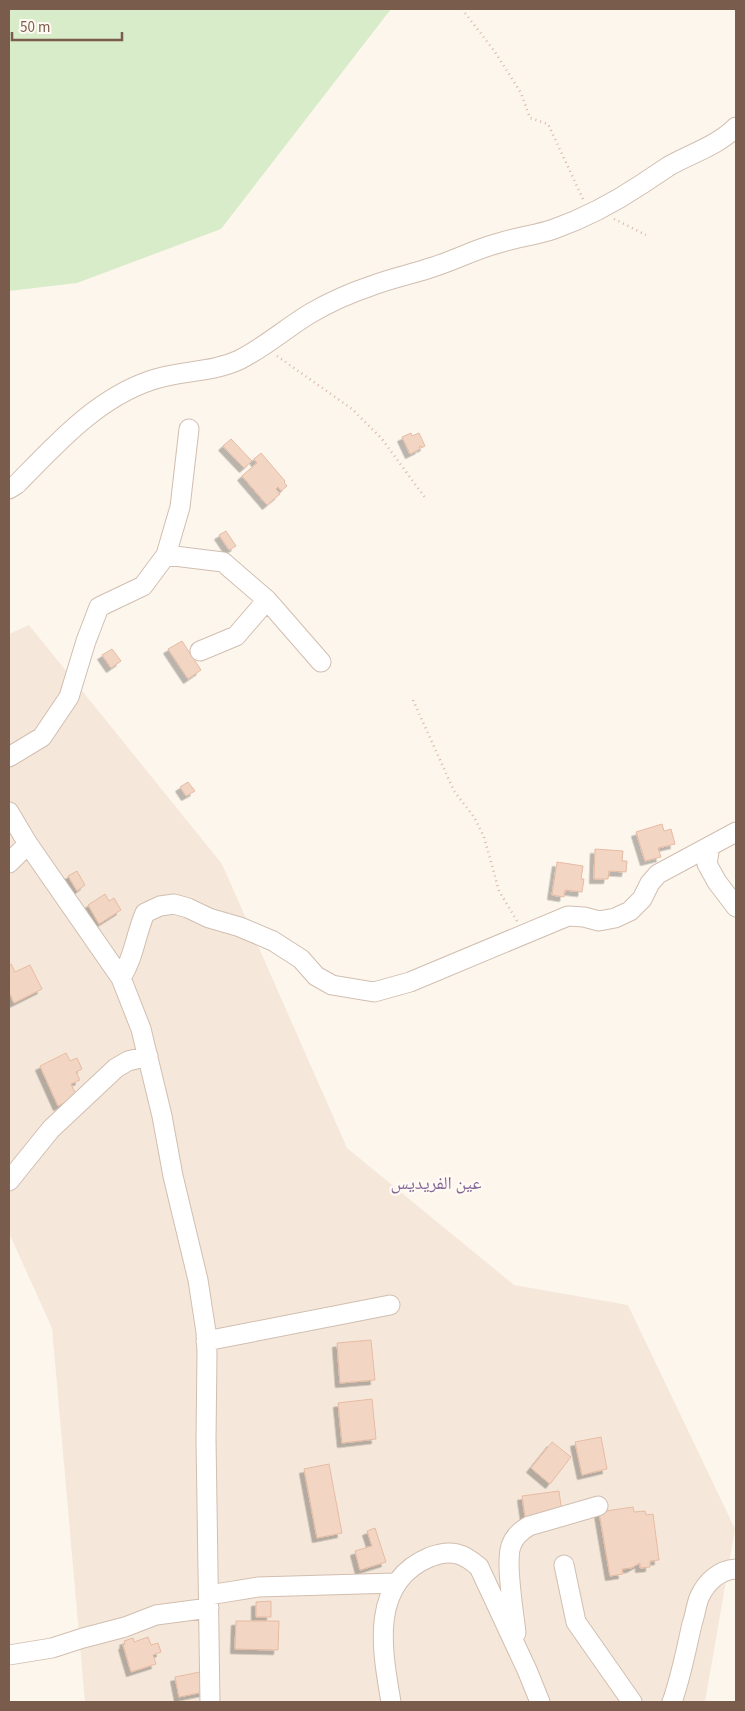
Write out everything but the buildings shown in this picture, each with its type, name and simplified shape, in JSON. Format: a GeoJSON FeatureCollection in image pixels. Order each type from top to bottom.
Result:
{"type":"FeatureCollection","features":[{"type":"Feature","properties":{"kind":"street"},"geometry":{"type":"LineString","coordinates":[[9,489],[17,484],[68,433],[101,406],[128,390],[152,380],[180,373],[220,368],[264,346],[312,313],[340,297],[372,285],[434,267],[497,243],[553,229],[593,212],[641,186],[685,157],[711,146],[736,127]]}},
{"type":"Feature","properties":{"kind":"street"},"geometry":{"type":"LineString","coordinates":[[9,757],[42,737],[69,697],[86,641],[99,607],[143,586],[166,555],[180,507],[189,429]]}},
{"type":"Feature","properties":{"kind":"street"},"geometry":{"type":"LineString","coordinates":[[166,555],[223,562],[267,600],[321,662]]}},
{"type":"Feature","properties":{"kind":"street"},"geometry":{"type":"LineString","coordinates":[[200,651],[236,636],[267,600]]}},
{"type":"Feature","properties":{"kind":"street"},"geometry":{"type":"LineString","coordinates":[[9,812],[28,844],[121,978],[141,1030],[162,1116],[173,1176],[198,1280],[206,1341],[210,1702]]}},
{"type":"Feature","properties":{"kind":"street"},"geometry":{"type":"LineString","coordinates":[[121,978],[129,964],[136,944],[139,926],[145,913],[160,906],[174,904],[188,908],[208,918],[240,927],[273,942],[301,959],[316,976],[332,985],[374,992],[410,982],[568,916],[584,917],[599,921],[615,918],[630,912],[642,900],[650,883],[658,874],[736,832]]}},
{"type":"Feature","properties":{"kind":"street"},"geometry":{"type":"LineString","coordinates":[[9,863],[28,844]]}},
{"type":"Feature","properties":{"kind":"street"},"geometry":{"type":"LineString","coordinates":[[710,846],[707,864],[716,882],[736,907]]}},
{"type":"Feature","properties":{"kind":"street"},"geometry":{"type":"LineString","coordinates":[[9,1182],[51,1129],[116,1068],[128,1061],[148,1056]]}},
{"type":"Feature","properties":{"kind":"street"},"geometry":{"type":"LineString","coordinates":[[206,1341],[390,1306]]}},
{"type":"Feature","properties":{"kind":"street"},"geometry":{"type":"LineString","coordinates":[[517,1649],[509,1564],[509,1556],[514,1540],[523,1529],[529,1526],[598,1506]]}},
{"type":"Feature","properties":{"kind":"street"},"geometry":{"type":"LineString","coordinates":[[391,1702],[384,1660],[383,1627],[388,1600],[395,1583],[418,1562],[437,1555],[456,1553],[468,1557],[479,1567],[540,1702]]}},
{"type":"Feature","properties":{"kind":"street"},"geometry":{"type":"LineString","coordinates":[[564,1565],[576,1622],[632,1702]]}},
{"type":"Feature","properties":{"kind":"street"},"geometry":{"type":"LineString","coordinates":[[672,1702],[699,1598],[718,1574],[736,1569]]}},
{"type":"Feature","properties":{"kind":"street"},"geometry":{"type":"LineString","coordinates":[[9,1655],[52,1648],[125,1627],[156,1615],[258,1587],[395,1583]]}},
{"type":"Feature","properties":{"kind":"path"},"geometry":{"type":"LineString","coordinates":[[462,9],[496,52],[521,92],[530,118],[548,124],[593,212],[646,235]]}},
{"type":"Feature","properties":{"kind":"path"},"geometry":{"type":"LineString","coordinates":[[264,346],[357,414],[382,439],[426,499]]}},
{"type":"Feature","properties":{"kind":"path"},"geometry":{"type":"LineString","coordinates":[[413,700],[454,791],[474,817],[484,837],[499,891],[509,905],[523,934]]}},
{"type":"Feature","properties":{"kind":"shaded area"},"geometry":{"type":"Polygon","coordinates":[[[29,625],[222,864],[347,1148],[514,1285],[628,1305],[735,1529],[705,1702],[85,1702],[52,1328],[9,1233],[9,634],[29,625]]]}},
{"type":"Feature","properties":{"kind":"green space"},"geometry":{"type":"Polygon","coordinates":[[[9,9],[391,9],[221,229],[77,283],[9,291],[9,9]]]}},
{"type":"Feature","properties":{"kind":"district","name":"عين الفريديس"},"geometry":{"type":"Point","coordinates":[436,1183]}}]}
